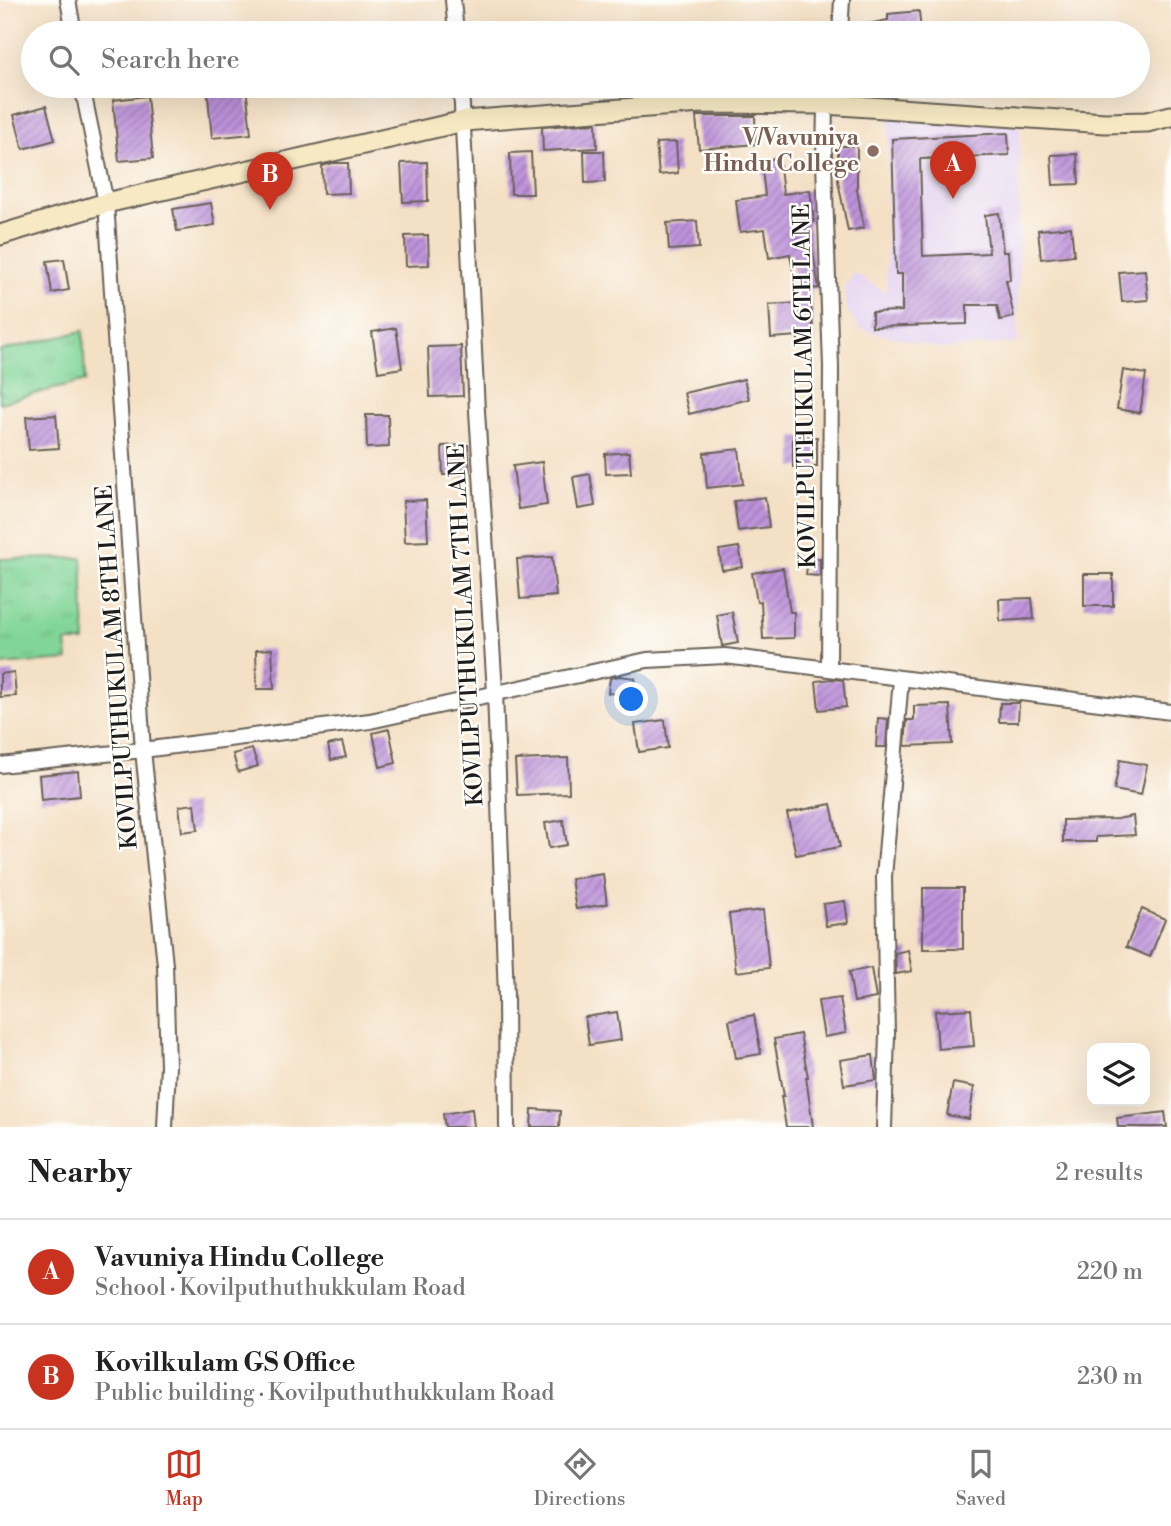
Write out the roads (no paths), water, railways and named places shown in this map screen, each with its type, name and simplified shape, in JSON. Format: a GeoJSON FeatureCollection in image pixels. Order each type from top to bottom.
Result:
{"type":"FeatureCollection","features":[{"type":"Feature","properties":{"kind":"street"},"geometry":{"type":"LineString","coordinates":[[68,0],[72,21]]}},
{"type":"Feature","properties":{"kind":"street"},"geometry":{"type":"LineString","coordinates":[[453,0],[455,21]]}},
{"type":"Feature","properties":{"kind":"street"},"geometry":{"type":"LineString","coordinates":[[840,21],[842,0]]}},
{"type":"Feature","properties":{"kind":"street","name":"KOVILPUTHUKULAM 8TH LANE"},"geometry":{"type":"LineString","coordinates":[[84,98],[106,203],[143,750],[165,965],[168,1066],[164,1127]]}},
{"type":"Feature","properties":{"kind":"street","name":"KOVILPUTHUKULAM 7TH LANE"},"geometry":{"type":"LineString","coordinates":[[462,98],[477,411],[495,692],[506,997],[507,1127]]}},
{"type":"Feature","properties":{"kind":"street"},"geometry":{"type":"LineString","coordinates":[[0,235],[106,203],[464,121],[780,98]]}},
{"type":"Feature","properties":{"kind":"street","name":"KOVILPUTHUKULAM 6TH LANE"},"geometry":{"type":"LineString","coordinates":[[827,98],[824,162],[831,367],[829,668]]}},
{"type":"Feature","properties":{"kind":"street"},"geometry":{"type":"LineString","coordinates":[[857,98],[1105,123],[1147,121],[1171,116]]}},
{"type":"Feature","properties":{"kind":"street"},"geometry":{"type":"LineString","coordinates":[[0,765],[370,721],[647,660],[725,656],[1171,712]]}},
{"type":"Feature","properties":{"kind":"street"},"geometry":{"type":"LineString","coordinates":[[884,1127],[887,1034],[884,877],[901,679]]}},
{"type":"Feature","properties":{"kind":"place","name":"V/Vavuniya Hindu College"},"geometry":{"type":"Point","coordinates":[873,151]}},
{"type":"Feature","properties":{"kind":"place","name":"Vavuniya Hindu College"},"geometry":{"type":"Point","coordinates":[953,199]}},
{"type":"Feature","properties":{"kind":"place","name":"Kovilkulam GS Office"},"geometry":{"type":"Point","coordinates":[270,210]}}]}
